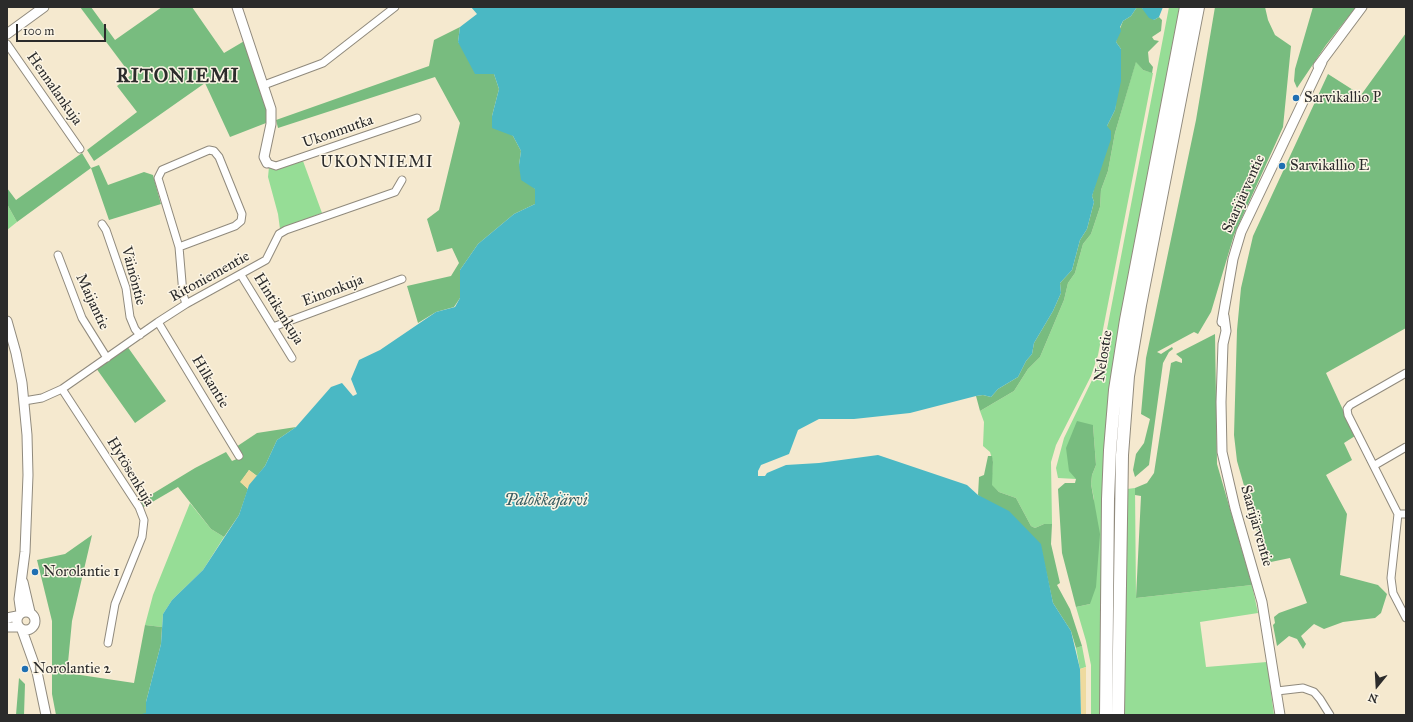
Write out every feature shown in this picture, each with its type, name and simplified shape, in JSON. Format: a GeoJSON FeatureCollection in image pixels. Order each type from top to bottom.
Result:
{"type":"FeatureCollection","features":[{"type":"Feature","properties":{"kind":"highway","name":"Nelostie"},"geometry":{"type":"LineString","coordinates":[[1106,715],[1109,485],[1115,390],[1125,327],[1186,7]]}},
{"type":"Feature","properties":{"kind":"highway","name":"Nelostie"},"geometry":{"type":"LineString","coordinates":[[1118,715],[1120,504],[1126,396],[1140,305],[1198,7]]}},
{"type":"Feature","properties":{"kind":"main road"},"geometry":{"type":"LineString","coordinates":[[7,34],[44,7]]}},
{"type":"Feature","properties":{"kind":"main road"},"geometry":{"type":"LineString","coordinates":[[237,7],[264,84],[271,109],[271,124],[264,157],[267,163]]}},
{"type":"Feature","properties":{"kind":"main road","name":"Saarijärventie"},"geometry":{"type":"LineString","coordinates":[[1280,715],[1262,602],[1225,469],[1221,428],[1223,344],[1226,331],[1224,316],[1233,259],[1241,232],[1322,62],[1362,7]]}},
{"type":"Feature","properties":{"kind":"main road"},"geometry":{"type":"LineString","coordinates":[[7,321],[16,353],[24,401],[24,417],[27,435],[28,475],[25,552],[19,599],[19,614],[16,622],[24,629],[27,646],[31,654],[46,715]]}},
{"type":"Feature","properties":{"kind":"main road"},"geometry":{"type":"LineString","coordinates":[[7,627],[24,629],[35,622],[34,616],[30,612],[22,580]]}},
{"type":"Feature","properties":{"kind":"main road"},"geometry":{"type":"LineString","coordinates":[[7,618],[30,612]]}},
{"type":"Feature","properties":{"kind":"street"},"geometry":{"type":"LineString","coordinates":[[264,84],[323,63],[395,7]]}},
{"type":"Feature","properties":{"kind":"street","name":"Hennalankuja"},"geometry":{"type":"LineString","coordinates":[[7,44],[80,149]]}},
{"type":"Feature","properties":{"kind":"street","name":"Ukonmutka"},"geometry":{"type":"LineString","coordinates":[[267,163],[276,166],[417,118]]}},
{"type":"Feature","properties":{"kind":"street"},"geometry":{"type":"LineString","coordinates":[[179,247],[235,226],[240,221],[242,214],[219,157],[214,151],[209,150],[162,170],[158,178],[179,247],[183,294],[186,304]]}},
{"type":"Feature","properties":{"kind":"street","name":"Ritoniementie"},"geometry":{"type":"LineString","coordinates":[[24,401],[42,398],[62,389],[186,304],[266,260],[279,234],[286,230],[395,192],[402,180]]}},
{"type":"Feature","properties":{"kind":"street","name":"Väinöntie"},"geometry":{"type":"LineString","coordinates":[[102,224],[106,230],[126,288],[130,317],[135,329],[140,335]]}},
{"type":"Feature","properties":{"kind":"street","name":"Maijantie"},"geometry":{"type":"LineString","coordinates":[[58,255],[82,318],[106,358]]}},
{"type":"Feature","properties":{"kind":"street","name":"Hintikankuja"},"geometry":{"type":"LineString","coordinates":[[241,274],[292,358]]}},
{"type":"Feature","properties":{"kind":"street","name":"Einonkuja"},"geometry":{"type":"LineString","coordinates":[[273,327],[402,279]]}},
{"type":"Feature","properties":{"kind":"street","name":"Hilkantie"},"geometry":{"type":"LineString","coordinates":[[158,322],[239,456]]}},
{"type":"Feature","properties":{"kind":"street"},"geometry":{"type":"LineString","coordinates":[[1406,374],[1350,405],[1347,409],[1348,415],[1398,514],[1392,578],[1393,593],[1406,618]]}},
{"type":"Feature","properties":{"kind":"street","name":"Hytösenkuja"},"geometry":{"type":"LineString","coordinates":[[62,389],[139,507],[144,520],[142,538],[115,604],[108,643]]}},
{"type":"Feature","properties":{"kind":"street"},"geometry":{"type":"LineString","coordinates":[[1374,465],[1406,447]]}},
{"type":"Feature","properties":{"kind":"street"},"geometry":{"type":"LineString","coordinates":[[1398,514],[1406,514]]}},
{"type":"Feature","properties":{"kind":"street"},"geometry":{"type":"LineString","coordinates":[[1277,691],[1304,688],[1314,692],[1330,715]]}},
{"type":"Feature","properties":{"kind":"green space"},"geometry":{"type":"Polygon","coordinates":[[[80,7],[91,7],[115,40],[162,7],[192,7],[224,53],[246,40],[267,110],[266,123],[230,137],[205,83],[94,161],[87,150],[137,112],[117,86],[131,75],[80,7]]]}},
{"type":"Feature","properties":{"kind":"green space"},"geometry":{"type":"Polygon","coordinates":[[[1137,7],[1141,7],[1154,20],[1159,17],[1162,20],[1161,31],[1152,37],[1154,40],[1159,41],[1148,52],[1149,62],[1153,67],[1152,73],[1143,70],[1136,62],[1115,133],[1108,171],[1101,190],[1100,207],[1091,234],[1083,244],[1075,273],[1068,283],[1064,300],[1040,357],[1028,369],[1014,391],[980,411],[976,396],[983,395],[991,397],[998,389],[1018,377],[1026,361],[1032,354],[1034,343],[1053,311],[1061,293],[1060,283],[1072,270],[1080,240],[1087,229],[1094,202],[1092,196],[1107,126],[1115,110],[1121,49],[1116,42],[1117,36],[1123,21],[1131,16],[1137,7]]]}},
{"type":"Feature","properties":{"kind":"green space"},"geometry":{"type":"Polygon","coordinates":[[[1169,7],[1180,7],[1120,320],[1110,385],[1101,715],[1091,715],[1091,665],[1076,607],[1090,604],[1094,499],[1091,484],[1092,475],[1096,465],[1093,425],[1076,479],[1058,478],[1056,468],[1064,438],[1095,374],[1103,350],[1169,7]]]}},
{"type":"Feature","properties":{"kind":"green space"},"geometry":{"type":"Polygon","coordinates":[[[1215,7],[1265,7],[1268,20],[1275,35],[1291,46],[1283,127],[1234,235],[1211,312],[1198,334],[1194,332],[1157,352],[1161,354],[1172,347],[1173,349],[1169,352],[1163,363],[1149,465],[1135,477],[1133,470],[1136,454],[1144,443],[1150,419],[1141,414],[1146,358],[1196,120],[1215,7]]]}},
{"type":"Feature","properties":{"kind":"green space"},"geometry":{"type":"Polygon","coordinates":[[[1313,7],[1356,7],[1326,45],[1297,88],[1294,81],[1295,69],[1313,7]]]}},
{"type":"Feature","properties":{"kind":"green space"},"geometry":{"type":"Polygon","coordinates":[[[460,27],[458,42],[494,74],[499,89],[492,116],[513,136],[521,151],[519,165],[535,189],[535,204],[514,214],[478,244],[460,270],[460,298],[454,307],[436,312],[418,323],[407,286],[451,276],[459,263],[452,248],[437,252],[427,219],[439,210],[460,123],[435,77],[278,128],[276,120],[429,66],[434,40],[460,27]]]}},
{"type":"Feature","properties":{"kind":"green space"},"geometry":{"type":"Polygon","coordinates":[[[1406,33],[1406,328],[1326,373],[1355,436],[1344,443],[1352,460],[1326,475],[1347,514],[1340,575],[1378,585],[1387,594],[1381,613],[1375,618],[1343,622],[1324,629],[1314,624],[1301,636],[1306,644],[1303,649],[1297,639],[1289,636],[1277,646],[1273,625],[1275,623],[1274,617],[1279,613],[1307,603],[1290,558],[1266,563],[1237,461],[1234,435],[1237,330],[1241,288],[1253,236],[1328,74],[1361,95],[1406,33]]]}},
{"type":"Feature","properties":{"kind":"green space"},"geometry":{"type":"Polygon","coordinates":[[[1136,61],[1143,70],[1153,73],[1098,355],[1091,376],[1056,445],[1051,462],[1052,524],[1044,524],[1035,528],[1031,526],[1016,498],[999,492],[991,485],[993,462],[990,452],[983,446],[984,422],[980,411],[1014,391],[1028,369],[1040,357],[1064,300],[1068,283],[1075,273],[1083,244],[1091,234],[1100,207],[1101,190],[1108,171],[1115,133],[1136,61]]]}},
{"type":"Feature","properties":{"kind":"green space"},"geometry":{"type":"Polygon","coordinates":[[[82,153],[91,168],[17,222],[7,204],[7,188],[16,200],[82,153]]]}},
{"type":"Feature","properties":{"kind":"green space"},"geometry":{"type":"Polygon","coordinates":[[[303,161],[322,213],[280,229],[278,214],[268,177],[269,167],[276,169],[303,161]]]}},
{"type":"Feature","properties":{"kind":"green space"},"geometry":{"type":"Polygon","coordinates":[[[99,165],[108,185],[144,172],[153,175],[161,204],[109,220],[91,168],[99,165]]]}},
{"type":"Feature","properties":{"kind":"green space"},"geometry":{"type":"Polygon","coordinates":[[[7,204],[17,222],[7,230],[7,204]]]}},
{"type":"Feature","properties":{"kind":"green space"},"geometry":{"type":"Polygon","coordinates":[[[1215,334],[1217,464],[1252,585],[1136,598],[1141,496],[1135,495],[1135,488],[1147,483],[1154,473],[1171,363],[1176,361],[1182,363],[1182,359],[1176,354],[1215,334]]]}},
{"type":"Feature","properties":{"kind":"green space"},"geometry":{"type":"Polygon","coordinates":[[[127,346],[166,401],[135,423],[96,368],[127,346]]]}},
{"type":"Feature","properties":{"kind":"green space"},"geometry":{"type":"Polygon","coordinates":[[[1077,421],[1093,425],[1096,465],[1092,475],[1091,484],[1100,534],[1096,587],[1090,604],[1076,607],[1062,553],[1058,489],[1065,483],[1075,483],[1076,479],[1069,471],[1066,448],[1077,421]]]}},
{"type":"Feature","properties":{"kind":"green space"},"geometry":{"type":"Polygon","coordinates":[[[296,427],[277,440],[265,466],[257,476],[249,470],[241,482],[248,489],[239,515],[224,537],[211,529],[178,487],[142,508],[139,502],[195,468],[226,452],[232,461],[239,458],[236,447],[257,433],[296,427]]]}},
{"type":"Feature","properties":{"kind":"green space"},"geometry":{"type":"Polygon","coordinates":[[[988,456],[992,456],[993,462],[992,485],[999,492],[1016,498],[1031,526],[1035,528],[1044,524],[1052,524],[1051,544],[1060,583],[1057,585],[1070,609],[1082,646],[1076,648],[1071,631],[1053,603],[1040,544],[978,495],[979,477],[984,475],[988,456]]]}},
{"type":"Feature","properties":{"kind":"green space"},"geometry":{"type":"Polygon","coordinates":[[[1135,488],[1136,598],[1252,585],[1258,613],[1200,622],[1206,667],[1267,662],[1274,715],[1123,715],[1127,489],[1135,488]]]}},
{"type":"Feature","properties":{"kind":"green space"},"geometry":{"type":"Polygon","coordinates":[[[190,503],[211,529],[224,537],[203,570],[172,600],[163,614],[162,627],[145,625],[153,595],[190,503]]]}},
{"type":"Feature","properties":{"kind":"green space"},"geometry":{"type":"Polygon","coordinates":[[[92,535],[72,621],[67,673],[134,683],[145,625],[162,627],[161,644],[146,702],[146,715],[56,715],[52,694],[52,621],[37,560],[65,554],[92,535]]]}},
{"type":"Feature","properties":{"kind":"green space"},"geometry":{"type":"Polygon","coordinates":[[[1082,646],[1086,667],[1080,669],[1076,648],[1082,646]]]}},
{"type":"Feature","properties":{"kind":"green space"},"geometry":{"type":"Polygon","coordinates":[[[19,678],[25,684],[24,715],[16,715],[19,678]]]}},
{"type":"Feature","properties":{"kind":"sand"},"geometry":{"type":"Polygon","coordinates":[[[249,470],[257,476],[248,489],[240,482],[249,470]]]}},
{"type":"Feature","properties":{"kind":"sand"},"geometry":{"type":"Polygon","coordinates":[[[1086,667],[1086,715],[1081,715],[1080,669],[1086,667]]]}},
{"type":"Feature","properties":{"kind":"water","name":"Palokkajärvi"},"geometry":{"type":"Polygon","coordinates":[[[471,7],[1137,7],[1131,16],[1123,21],[1120,27],[1121,31],[1116,42],[1121,49],[1121,81],[1115,110],[1107,126],[1111,131],[1111,139],[1092,196],[1094,202],[1087,229],[1080,240],[1072,270],[1060,283],[1061,293],[1053,311],[1034,343],[1032,354],[1026,361],[1018,377],[998,389],[991,397],[983,395],[976,396],[910,413],[854,419],[819,419],[798,430],[789,454],[761,465],[758,471],[758,476],[765,476],[767,473],[786,465],[819,463],[878,455],[967,485],[978,495],[1009,511],[1041,544],[1053,603],[1071,631],[1080,669],[1081,715],[146,715],[146,702],[161,644],[163,614],[172,600],[203,570],[239,515],[249,485],[265,466],[277,440],[296,427],[331,387],[342,383],[353,396],[357,394],[351,379],[359,360],[380,350],[436,312],[455,307],[460,298],[460,270],[478,244],[514,214],[535,204],[535,189],[521,180],[519,165],[521,151],[513,136],[492,128],[492,116],[499,89],[494,74],[475,74],[458,42],[460,27],[477,14],[471,7]]]}},
{"type":"Feature","properties":{"kind":"water"},"geometry":{"type":"Polygon","coordinates":[[[1141,7],[1163,7],[1159,17],[1154,20],[1149,18],[1141,7]]]}},
{"type":"Feature","properties":{"kind":"place","name":"Sarvikallio P"},"geometry":{"type":"Point","coordinates":[1296,98]}},
{"type":"Feature","properties":{"kind":"place","name":"Sarvikallio E"},"geometry":{"type":"Point","coordinates":[1282,166]}},
{"type":"Feature","properties":{"kind":"place","name":"Norolantie 1"},"geometry":{"type":"Point","coordinates":[35,572]}},
{"type":"Feature","properties":{"kind":"place","name":"Norolantie 2"},"geometry":{"type":"Point","coordinates":[25,669]}},
{"type":"Feature","properties":{"kind":"district","name":"RITONIEMI"},"geometry":{"type":"Point","coordinates":[178,77]}},
{"type":"Feature","properties":{"kind":"district","name":"UKONNIEMI"},"geometry":{"type":"Point","coordinates":[377,163]}}]}
